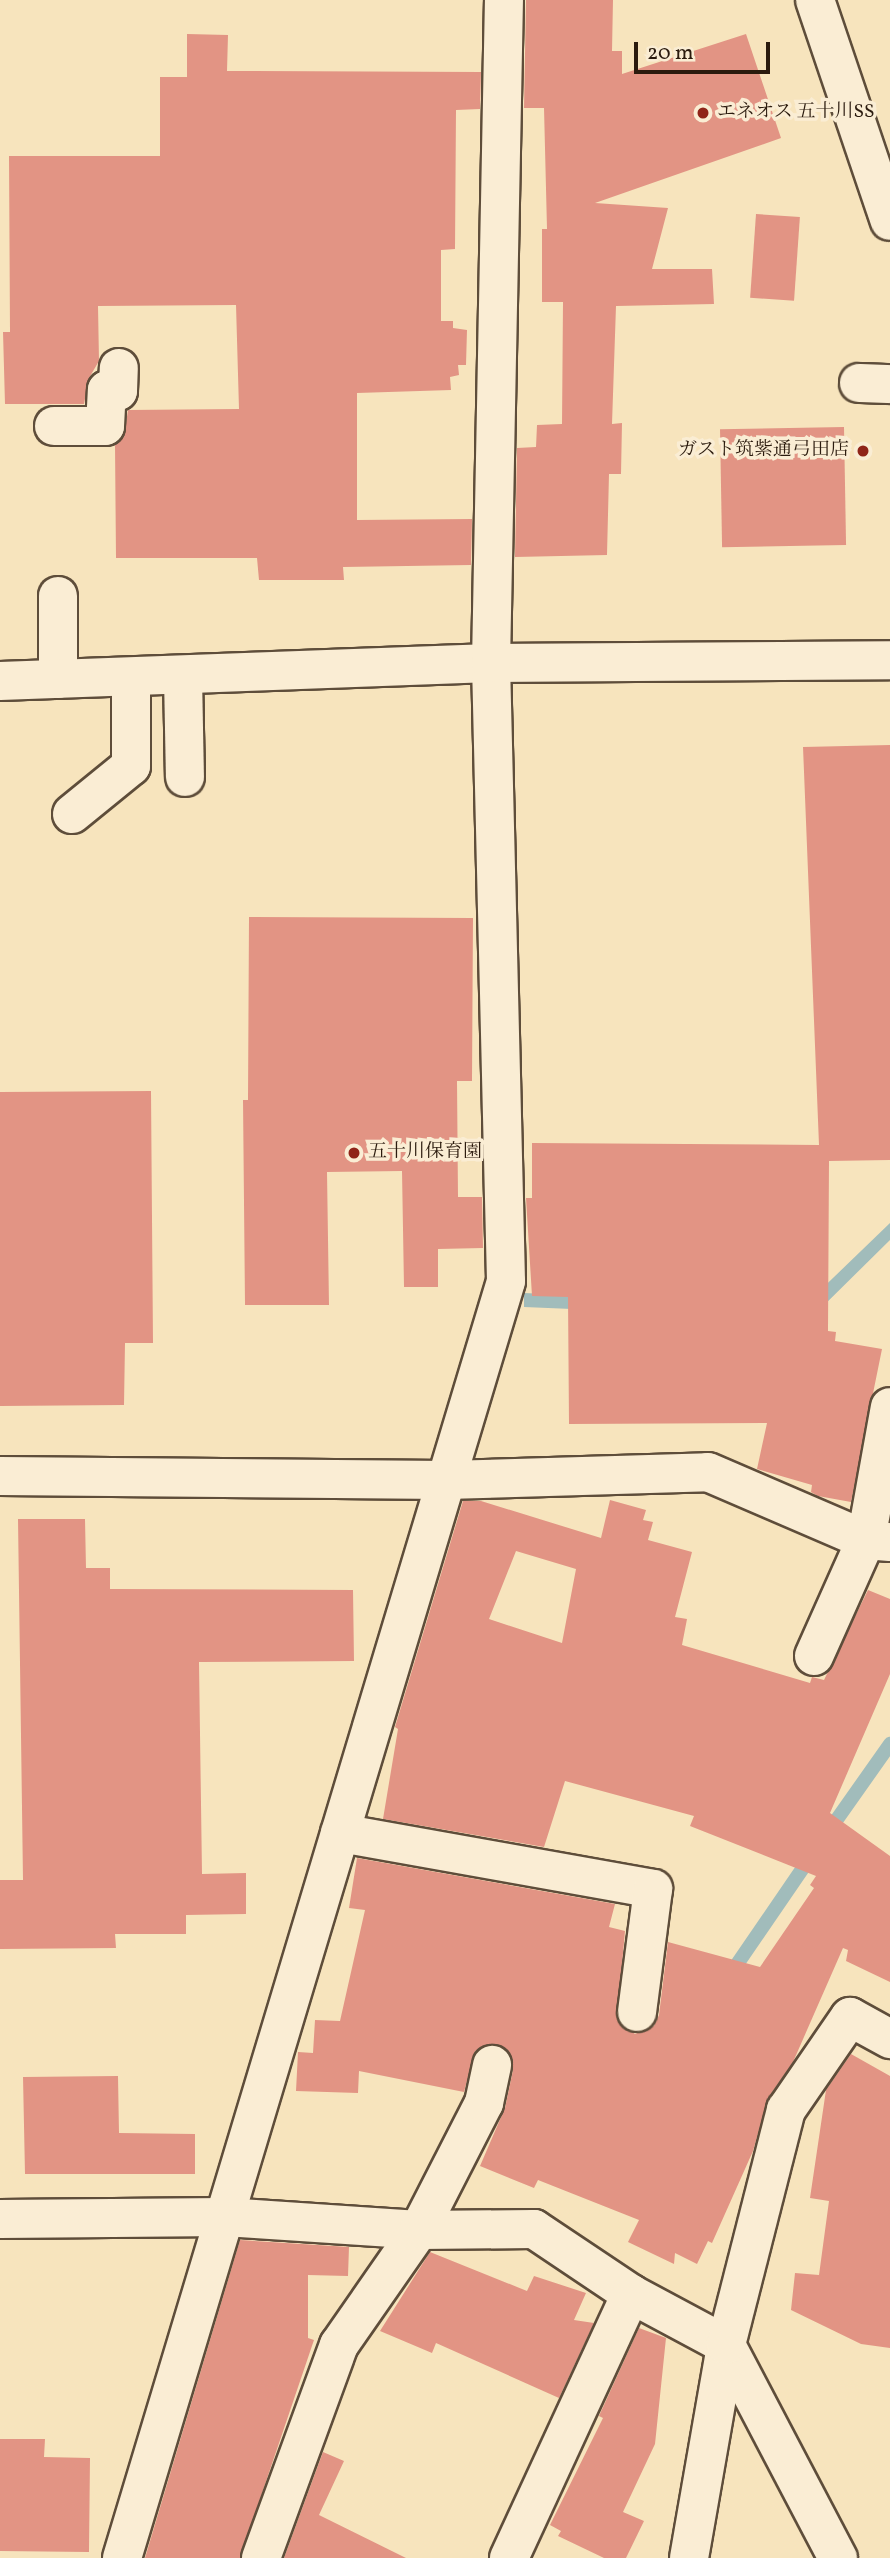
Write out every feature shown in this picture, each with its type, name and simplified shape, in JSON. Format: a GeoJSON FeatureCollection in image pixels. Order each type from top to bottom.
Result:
{"type":"FeatureCollection","features":[{"type":"Feature","properties":{"kind":"street"},"geometry":{"type":"LineString","coordinates":[[122,2558],[506,1281],[491,663],[504,0]]}},
{"type":"Feature","properties":{"kind":"street"},"geometry":{"type":"LineString","coordinates":[[815,0],[890,221]]}},
{"type":"Feature","properties":{"kind":"street"},"geometry":{"type":"LineString","coordinates":[[54,426],[105,426],[107,390],[118,391],[119,368]]}},
{"type":"Feature","properties":{"kind":"street"},"geometry":{"type":"LineString","coordinates":[[58,596],[58,679]]}},
{"type":"Feature","properties":{"kind":"street"},"geometry":{"type":"LineString","coordinates":[[0,681],[491,663],[890,660]]}},
{"type":"Feature","properties":{"kind":"street"},"geometry":{"type":"LineString","coordinates":[[183,676],[185,777]]}},
{"type":"Feature","properties":{"kind":"street"},"geometry":{"type":"LineString","coordinates":[[72,814],[131,766],[131,677]]}},
{"type":"Feature","properties":{"kind":"street"},"geometry":{"type":"LineString","coordinates":[[814,1656],[878,1541],[890,1408]]}},
{"type":"Feature","properties":{"kind":"street"},"geometry":{"type":"LineString","coordinates":[[0,1476],[192,1464],[258,1464],[446,1480],[708,1472],[878,1541]]}},
{"type":"Feature","properties":{"kind":"street"},"geometry":{"type":"LineString","coordinates":[[340,1833],[653,1889],[637,2012]]}},
{"type":"Feature","properties":{"kind":"street"},"geometry":{"type":"LineString","coordinates":[[689,2558],[726,2345],[786,2110],[850,2018],[890,2039]]}},
{"type":"Feature","properties":{"kind":"street"},"geometry":{"type":"LineString","coordinates":[[261,2558],[296,2473],[339,2345],[419,2230],[484,2103],[492,2065]]}},
{"type":"Feature","properties":{"kind":"street"},"geometry":{"type":"LineString","coordinates":[[0,2219],[225,2217],[419,2230],[534,2229],[631,2294],[726,2345],[838,2558]]}},
{"type":"Feature","properties":{"kind":"street"},"geometry":{"type":"LineString","coordinates":[[509,2558],[631,2294]]}},
{"type":"Feature","properties":{"kind":"water"},"geometry":{"type":"Polygon","coordinates":[[[890,1223],[890,1240],[810,1319],[524,1307],[524,1293],[805,1305],[890,1223]]]}},
{"type":"Feature","properties":{"kind":"building"},"geometry":{"type":"Polygon","coordinates":[[[526,0],[613,0],[612,51],[622,51],[622,74],[746,34],[781,138],[595,203],[668,208],[652,269],[712,269],[714,304],[616,306],[612,424],[622,423],[621,474],[609,474],[607,555],[515,557],[517,448],[536,447],[537,425],[562,424],[563,302],[542,302],[542,229],[547,229],[544,108],[524,108],[526,0]]]}},
{"type":"Feature","properties":{"kind":"building"},"geometry":{"type":"Polygon","coordinates":[[[187,34],[228,35],[227,71],[481,72],[480,109],[456,110],[455,249],[441,250],[441,321],[453,321],[453,328],[467,330],[466,365],[458,365],[459,375],[450,377],[451,390],[357,393],[357,520],[472,519],[471,565],[343,567],[344,580],[259,580],[257,558],[116,558],[115,445],[124,437],[128,410],[239,409],[236,305],[98,306],[99,361],[89,378],[84,404],[5,404],[3,332],[10,332],[9,156],[160,156],[160,77],[187,77],[187,34]]]}},
{"type":"Feature","properties":{"kind":"building"},"geometry":{"type":"Polygon","coordinates":[[[756,214],[800,217],[794,301],[750,298],[756,214]]]}},
{"type":"Feature","properties":{"kind":"building"},"geometry":{"type":"Polygon","coordinates":[[[844,427],[846,545],[722,547],[720,429],[844,427]]]}},
{"type":"Feature","properties":{"kind":"building"},"geometry":{"type":"Polygon","coordinates":[[[890,745],[890,1160],[829,1161],[828,1331],[836,1332],[835,1341],[882,1349],[851,1502],[818,1496],[811,1492],[812,1485],[757,1469],[767,1423],[569,1424],[568,1297],[532,1296],[526,1198],[532,1198],[532,1143],[819,1145],[803,747],[890,745]]]}},
{"type":"Feature","properties":{"kind":"building"},"geometry":{"type":"Polygon","coordinates":[[[249,917],[473,918],[472,1081],[457,1081],[458,1197],[482,1197],[483,1248],[438,1249],[438,1287],[404,1287],[402,1171],[327,1172],[329,1305],[245,1305],[243,1100],[248,1100],[249,917]]]}},
{"type":"Feature","properties":{"kind":"building"},"geometry":{"type":"Polygon","coordinates":[[[151,1091],[153,1343],[125,1343],[124,1405],[0,1406],[0,1092],[151,1091]]]}},
{"type":"Feature","properties":{"kind":"building"},"geometry":{"type":"Polygon","coordinates":[[[610,1500],[646,1510],[643,1520],[653,1522],[648,1540],[692,1552],[675,1617],[687,1619],[682,1645],[810,1683],[812,1677],[824,1680],[868,1590],[890,1599],[890,1674],[830,1813],[890,1856],[890,1982],[846,1961],[848,1950],[843,1948],[793,2062],[768,2098],[753,2151],[712,2243],[708,2241],[697,2264],[675,2253],[674,2264],[628,2242],[639,2220],[538,2180],[534,2188],[480,2166],[505,2108],[513,2070],[512,2058],[497,2044],[475,2051],[464,2092],[359,2071],[358,2093],[296,2091],[298,2052],[313,2053],[315,2020],[340,2021],[365,1910],[349,1908],[357,1858],[615,1904],[609,1927],[625,1931],[617,2020],[635,2034],[654,2026],[659,2015],[668,1942],[760,1967],[814,1888],[810,1885],[816,1876],[690,1826],[694,1816],[565,1781],[544,1847],[383,1819],[398,1729],[395,1727],[463,1501],[481,1501],[601,1538],[610,1500]],[[516,1551],[489,1619],[562,1643],[576,1569],[516,1551]]]}},
{"type":"Feature","properties":{"kind":"building"},"geometry":{"type":"Polygon","coordinates":[[[18,1519],[85,1519],[86,1568],[110,1568],[110,1589],[353,1590],[354,1661],[199,1662],[202,1874],[246,1873],[246,1914],[186,1915],[186,1934],[115,1934],[116,1948],[0,1949],[0,1880],[23,1880],[18,1519]]]}},
{"type":"Feature","properties":{"kind":"building"},"geometry":{"type":"Polygon","coordinates":[[[851,2054],[890,2076],[890,2348],[861,2344],[791,2310],[795,2273],[819,2275],[829,2201],[810,2198],[826,2090],[851,2054]]]}},
{"type":"Feature","properties":{"kind":"building"},"geometry":{"type":"Polygon","coordinates":[[[118,2076],[119,2133],[195,2134],[195,2174],[25,2174],[23,2077],[118,2076]]]}},
{"type":"Feature","properties":{"kind":"building"},"geometry":{"type":"Polygon","coordinates":[[[240,2240],[349,2247],[348,2276],[308,2275],[308,2338],[314,2340],[240,2558],[145,2558],[240,2240]]]}},
{"type":"Feature","properties":{"kind":"building"},"geometry":{"type":"Polygon","coordinates":[[[430,2252],[527,2291],[534,2276],[586,2293],[574,2320],[594,2323],[559,2398],[436,2343],[432,2353],[380,2331],[430,2252]]]}},
{"type":"Feature","properties":{"kind":"building"},"geometry":{"type":"Polygon","coordinates":[[[639,2328],[666,2338],[655,2444],[623,2512],[644,2521],[626,2558],[604,2558],[558,2536],[561,2531],[550,2525],[603,2418],[599,2416],[639,2328]]]}},
{"type":"Feature","properties":{"kind":"building"},"geometry":{"type":"Polygon","coordinates":[[[0,2439],[45,2439],[44,2457],[90,2458],[89,2552],[0,2551],[0,2439]]]}},
{"type":"Feature","properties":{"kind":"building"},"geometry":{"type":"Polygon","coordinates":[[[323,2452],[344,2461],[319,2515],[406,2558],[284,2558],[323,2452]]]}},
{"type":"Feature","properties":{"kind":"waterway"},"geometry":{"type":"LineString","coordinates":[[828,1832],[890,1744]]}},
{"type":"Feature","properties":{"kind":"waterway"},"geometry":{"type":"LineString","coordinates":[[729,1976],[812,1855]]}},
{"type":"Feature","properties":{"kind":"place","name":"エネオス 五十川SS"},"geometry":{"type":"Point","coordinates":[703,113]}},
{"type":"Feature","properties":{"kind":"place","name":"ガスト筑紫通弓田店"},"geometry":{"type":"Point","coordinates":[863,451]}},
{"type":"Feature","properties":{"kind":"place","name":"五十川保育園"},"geometry":{"type":"Point","coordinates":[354,1153]}}]}
